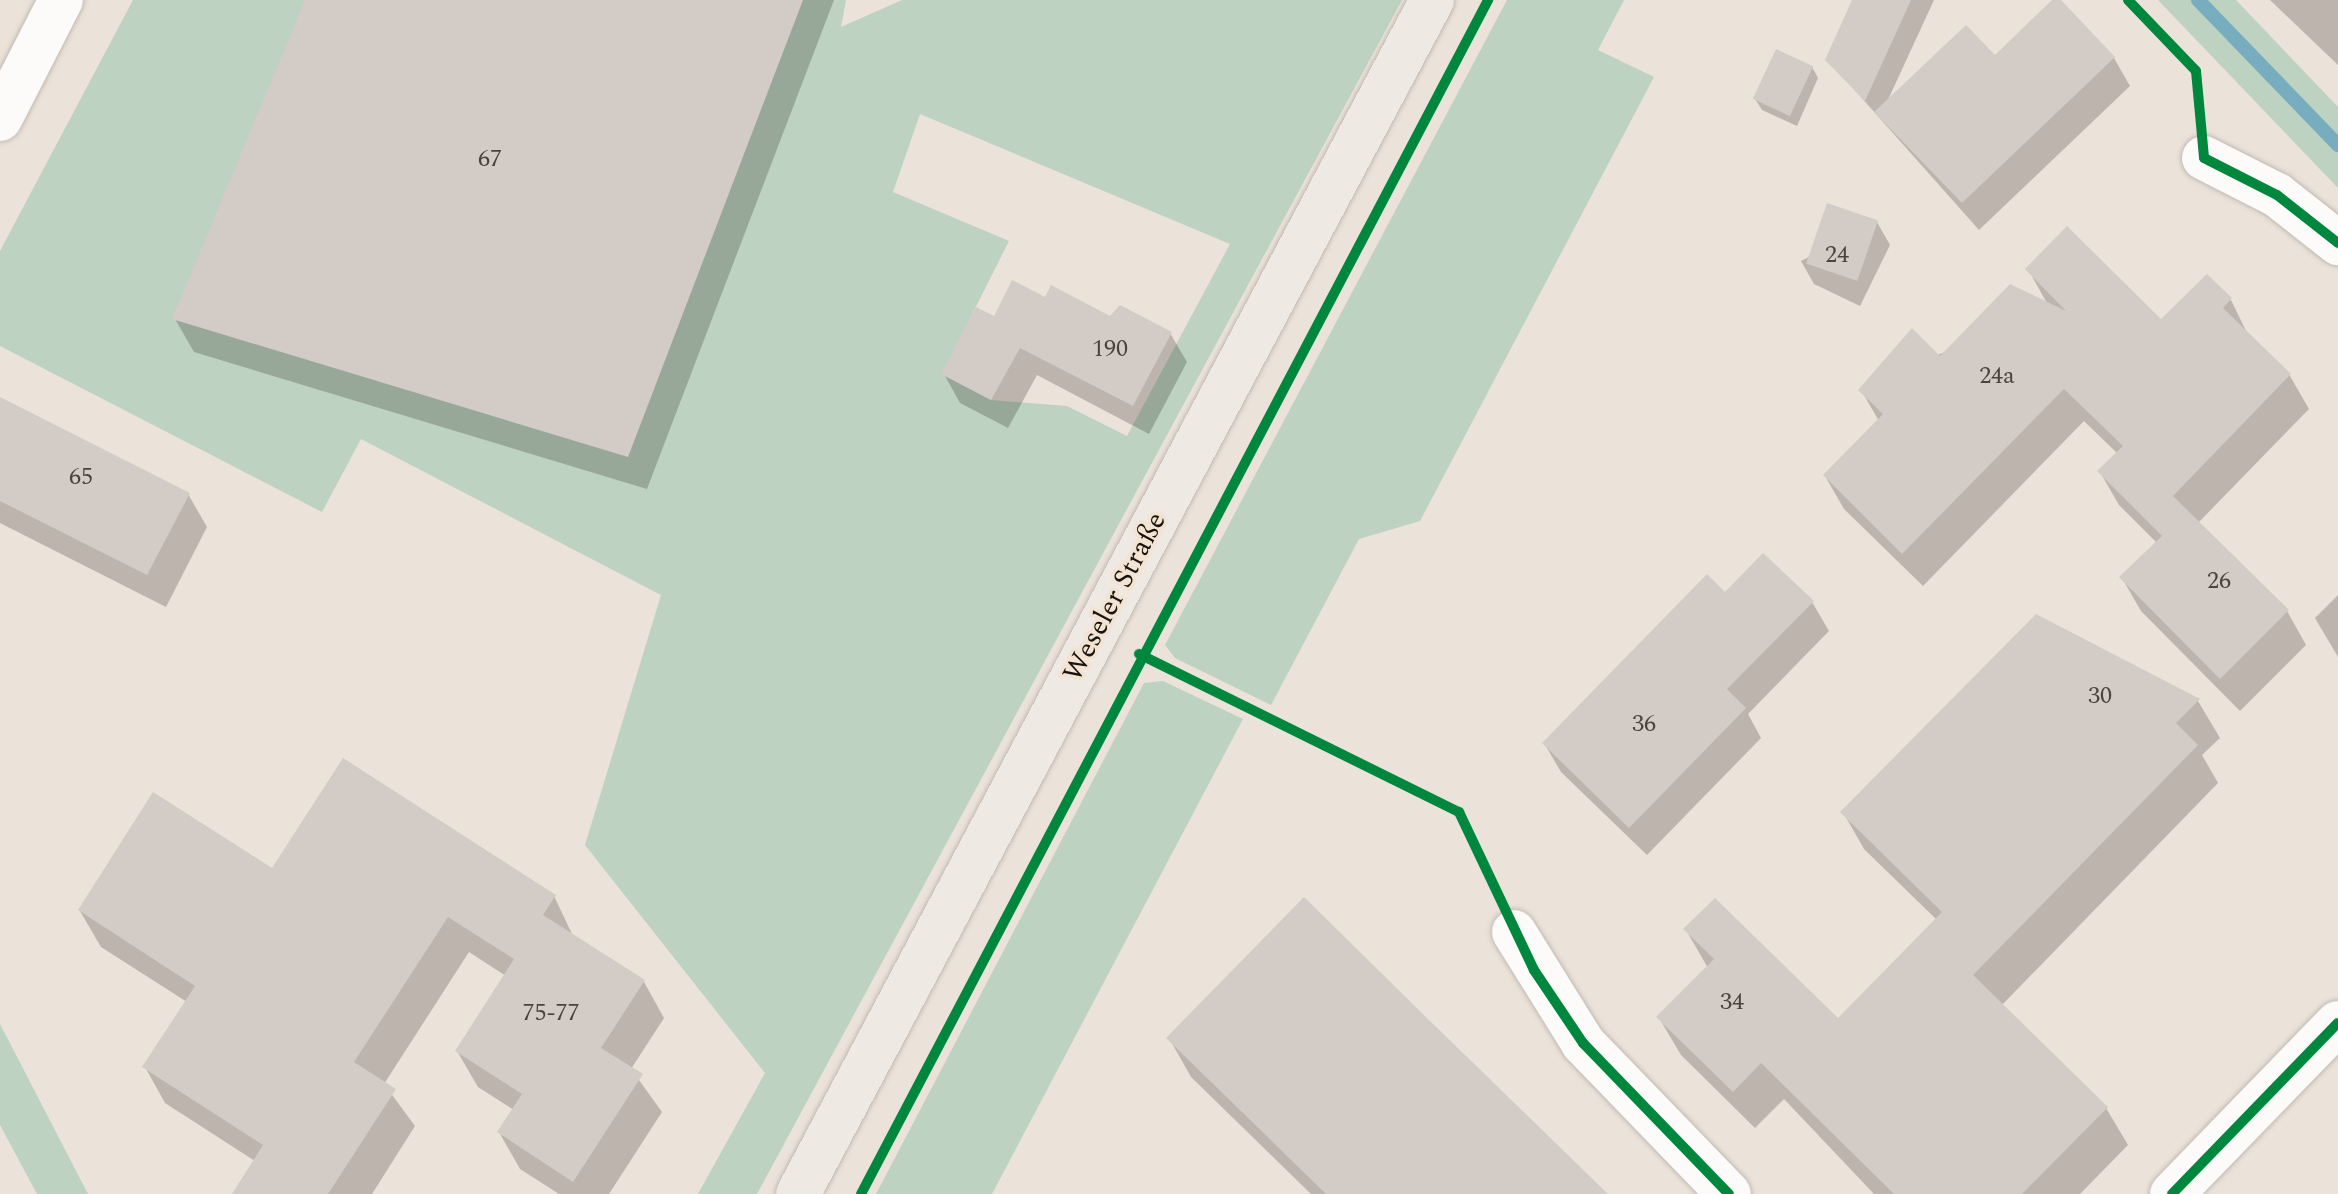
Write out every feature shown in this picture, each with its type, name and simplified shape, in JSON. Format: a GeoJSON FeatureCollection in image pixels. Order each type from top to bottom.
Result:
{"type":"FeatureCollection","features":[{"type":"Feature","properties":{"kind":"main road","name":"Weseler Straße"},"geometry":{"type":"LineString","coordinates":[[798,1194],[1432,0]]}},
{"type":"Feature","properties":{"kind":"street"},"geometry":{"type":"LineString","coordinates":[[0,119],[61,0]]}},
{"type":"Feature","properties":{"kind":"street"},"geometry":{"type":"LineString","coordinates":[[2204,158],[2277,195],[2338,243]]}},
{"type":"Feature","properties":{"kind":"street"},"geometry":{"type":"LineString","coordinates":[[1514,932],[1583,1043],[1729,1194]]}},
{"type":"Feature","properties":{"kind":"street"},"geometry":{"type":"LineString","coordinates":[[2172,1194],[2338,1023]]}},
{"type":"Feature","properties":{"kind":"green space"},"geometry":{"type":"Polygon","coordinates":[[[133,0],[846,0],[841,27],[902,0],[1402,0],[757,1194],[698,1194],[765,1073],[585,845],[661,595],[361,439],[322,512],[0,346],[0,251],[133,0]],[[920,114],[893,192],[1009,241],[942,374],[991,400],[1067,406],[1127,436],[1230,244],[920,114]]]}},
{"type":"Feature","properties":{"kind":"green space"},"geometry":{"type":"Polygon","coordinates":[[[1507,0],[1624,0],[1598,50],[1654,77],[1420,521],[1359,539],[1271,705],[1175,658],[1165,645],[1507,0]]]}},
{"type":"Feature","properties":{"kind":"green space"},"geometry":{"type":"Polygon","coordinates":[[[2158,0],[2236,0],[2338,107],[2338,188],[2158,0]]]}},
{"type":"Feature","properties":{"kind":"green space"},"geometry":{"type":"Polygon","coordinates":[[[1163,681],[1243,719],[992,1194],[876,1194],[1144,683],[1163,681]]]}},
{"type":"Feature","properties":{"kind":"green space"},"geometry":{"type":"Polygon","coordinates":[[[0,1024],[88,1194],[37,1194],[0,1125],[0,1024]]]}},
{"type":"Feature","properties":{"kind":"building"},"geometry":{"type":"Polygon","coordinates":[[[305,0],[803,0],[628,457],[172,319],[305,0]]]}},
{"type":"Feature","properties":{"kind":"building"},"geometry":{"type":"Polygon","coordinates":[[[1852,0],[1911,0],[1865,101],[1825,60],[1852,0]]]}},
{"type":"Feature","properties":{"kind":"building"},"geometry":{"type":"Polygon","coordinates":[[[2052,0],[2061,0],[2115,57],[1962,203],[1874,112],[1966,25],[1995,55],[2052,0]]]}},
{"type":"Feature","properties":{"kind":"building"},"geometry":{"type":"Polygon","coordinates":[[[1776,49],[1813,66],[1790,116],[1753,99],[1776,49]]]}},
{"type":"Feature","properties":{"kind":"building"},"geometry":{"type":"Polygon","coordinates":[[[1827,203],[1878,221],[1857,281],[1806,264],[1827,203]]]}},
{"type":"Feature","properties":{"kind":"building"},"geometry":{"type":"Polygon","coordinates":[[[2067,226],[2161,319],[2207,274],[2232,298],[2223,308],[2291,374],[2173,496],[2289,610],[2220,679],[2119,577],[2162,536],[2097,471],[2123,446],[2064,389],[1902,554],[1823,475],[1883,414],[1858,390],[1912,328],[1940,356],[2010,284],[2066,311],[2025,269],[2067,226]]]}},
{"type":"Feature","properties":{"kind":"building"},"geometry":{"type":"Polygon","coordinates":[[[1012,280],[1045,297],[1051,285],[1110,316],[1120,305],[1172,332],[1133,406],[1020,348],[991,400],[941,374],[976,307],[994,316],[1012,280]]]}},
{"type":"Feature","properties":{"kind":"building"},"geometry":{"type":"Polygon","coordinates":[[[0,397],[190,493],[147,575],[0,501],[0,397]]]}},
{"type":"Feature","properties":{"kind":"building"},"geometry":{"type":"Polygon","coordinates":[[[1763,553],[1814,601],[1727,689],[1746,708],[1629,828],[1542,743],[1707,574],[1725,592],[1763,553]]]}},
{"type":"Feature","properties":{"kind":"building"},"geometry":{"type":"Polygon","coordinates":[[[2036,614],[2200,699],[2176,723],[2198,745],[1973,975],[2108,1107],[2022,1194],[1894,1194],[1761,1063],[1733,1092],[1656,1017],[1714,959],[1683,929],[1715,898],[1838,1018],[1942,912],[1840,812],[2036,614]]]}},
{"type":"Feature","properties":{"kind":"building"},"geometry":{"type":"Polygon","coordinates":[[[343,758],[556,895],[543,915],[645,980],[601,1048],[643,1074],[573,1182],[497,1132],[522,1094],[455,1051],[514,959],[448,917],[354,1062],[396,1089],[328,1194],[232,1194],[263,1145],[142,1067],[195,986],[78,910],[153,792],[272,868],[343,758]]]}},
{"type":"Feature","properties":{"kind":"building"},"geometry":{"type":"Polygon","coordinates":[[[1304,897],[1608,1194],[1326,1194],[1166,1038],[1304,897]]]}},
{"type":"Feature","properties":{"kind":"waterway"},"geometry":{"type":"LineString","coordinates":[[2198,0],[2338,145]]}},
{"type":"Feature","properties":{"kind":"cycle path"},"geometry":{"type":"LineString","coordinates":[[861,1194],[1488,0]]}},
{"type":"Feature","properties":{"kind":"cycle path"},"geometry":{"type":"LineString","coordinates":[[2128,0],[2196,71],[2204,158],[2277,195],[2338,243]]}},
{"type":"Feature","properties":{"kind":"cycle path"},"geometry":{"type":"LineString","coordinates":[[1139,654],[1459,812],[1534,970],[1583,1043],[1729,1194]]}},
{"type":"Feature","properties":{"kind":"cycle path"},"geometry":{"type":"LineString","coordinates":[[2172,1194],[2338,1023]]}}]}
